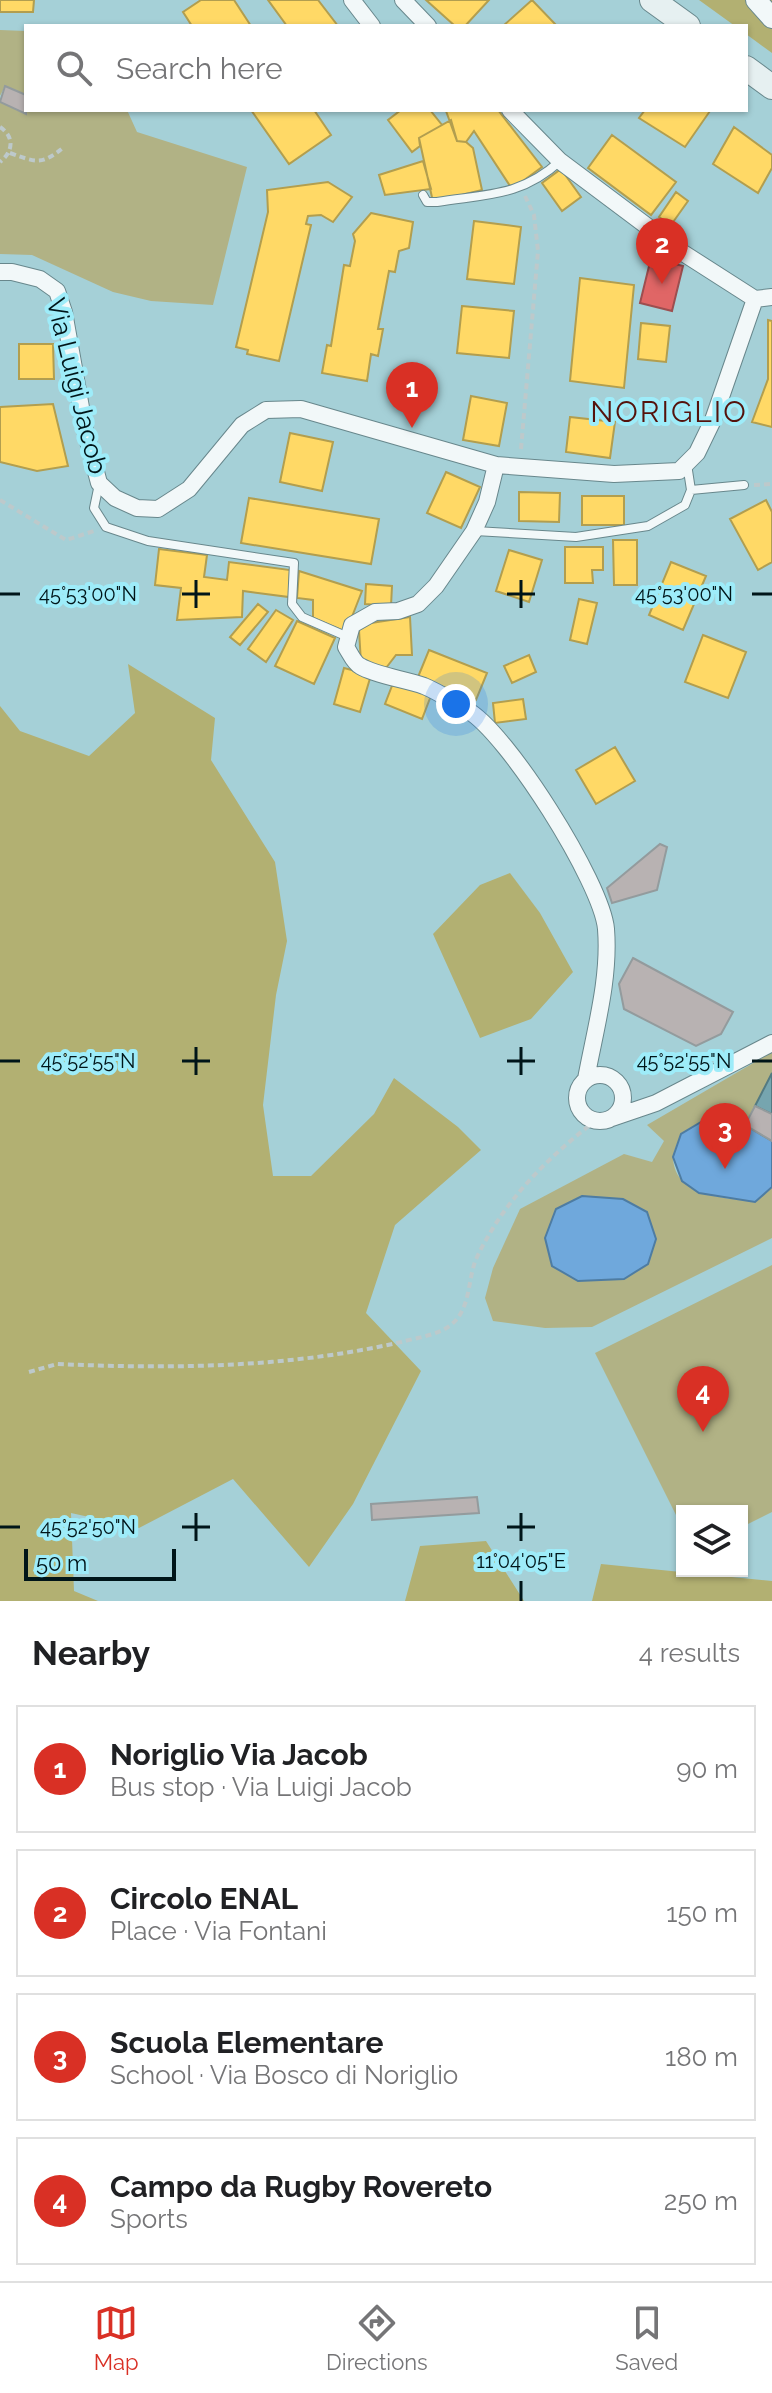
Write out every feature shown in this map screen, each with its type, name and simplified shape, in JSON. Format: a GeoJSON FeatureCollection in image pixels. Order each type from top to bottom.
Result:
{"type":"FeatureCollection","features":[{"type":"Feature","properties":{"kind":"main road"},"geometry":{"type":"LineString","coordinates":[[652,0],[685,24]]}},
{"type":"Feature","properties":{"kind":"main road"},"geometry":{"type":"LineString","coordinates":[[748,69],[772,87]]}},
{"type":"Feature","properties":{"kind":"street"},"geometry":{"type":"LineString","coordinates":[[352,0],[370,24]]}},
{"type":"Feature","properties":{"kind":"street"},"geometry":{"type":"LineString","coordinates":[[403,0],[426,24]]}},
{"type":"Feature","properties":{"kind":"street"},"geometry":{"type":"LineString","coordinates":[[756,0],[772,18]]}},
{"type":"Feature","properties":{"kind":"street"},"geometry":{"type":"LineString","coordinates":[[512,112],[560,161],[680,251],[764,298],[713,420],[697,453],[687,463]]}},
{"type":"Feature","properties":{"kind":"street","name":"Via Luigi Jacob"},"geometry":{"type":"LineString","coordinates":[[0,272],[40,279],[57,291],[99,483],[115,498],[137,508],[158,509],[189,489],[242,425],[266,410],[301,409],[496,465],[614,474],[679,471],[687,463]]}},
{"type":"Feature","properties":{"kind":"street"},"geometry":{"type":"LineString","coordinates":[[496,465],[491,489],[474,531],[436,586],[418,604],[398,611],[375,612],[352,625],[346,647],[358,666],[426,687],[475,715],[534,784],[588,881],[606,925],[607,955],[586,1079],[577,1092],[578,1107],[587,1118],[603,1120],[656,1103],[772,1043]]}},
{"type":"Feature","properties":{"kind":"street"},"geometry":{"type":"LineString","coordinates":[[586,1079],[600,1074],[620,1085],[622,1107],[603,1120]]}},
{"type":"Feature","properties":{"kind":"lane"},"geometry":{"type":"LineString","coordinates":[[423,195],[427,202],[487,196],[521,187],[542,177],[560,161]]}},
{"type":"Feature","properties":{"kind":"lane"},"geometry":{"type":"LineString","coordinates":[[474,531],[576,537],[648,526],[685,505],[691,490],[687,463]]}},
{"type":"Feature","properties":{"kind":"lane"},"geometry":{"type":"LineString","coordinates":[[99,483],[94,508],[106,527],[148,541],[294,563],[292,604],[302,617],[348,637]]}},
{"type":"Feature","properties":{"kind":"lane"},"geometry":{"type":"LineString","coordinates":[[691,490],[744,485]]}},
{"type":"Feature","properties":{"kind":"path"},"geometry":{"type":"LineString","coordinates":[[0,127],[11,141],[10,153],[0,162]]}},
{"type":"Feature","properties":{"kind":"path"},"geometry":{"type":"LineString","coordinates":[[10,153],[40,162],[49,160],[64,147]]}},
{"type":"Feature","properties":{"kind":"path"},"geometry":{"type":"LineString","coordinates":[[519,467],[538,251],[534,215],[521,187]]}},
{"type":"Feature","properties":{"kind":"path"},"geometry":{"type":"LineString","coordinates":[[0,500],[66,540],[106,527]]}},
{"type":"Feature","properties":{"kind":"path"},"geometry":{"type":"LineString","coordinates":[[29,1372],[57,1364],[290,1362],[364,1350],[437,1333],[456,1320],[465,1304],[475,1261],[496,1220],[526,1182],[562,1146],[603,1120]]}},
{"type":"Feature","properties":{"kind":"green space"},"geometry":{"type":"Polygon","coordinates":[[[0,30],[24,31],[24,94],[5,86],[0,96],[0,30]]]}},
{"type":"Feature","properties":{"kind":"green space"},"geometry":{"type":"Polygon","coordinates":[[[0,102],[26,114],[128,112],[137,132],[247,167],[213,305],[151,301],[113,292],[32,255],[0,254],[0,102]]]}},
{"type":"Feature","properties":{"kind":"green space"},"geometry":{"type":"Polygon","coordinates":[[[772,1052],[772,1073],[745,1125],[701,1122],[681,1134],[673,1158],[676,1171],[683,1181],[704,1193],[755,1202],[772,1187],[772,1238],[592,1327],[545,1328],[493,1321],[485,1298],[493,1268],[520,1209],[624,1154],[652,1162],[664,1141],[647,1125],[772,1052]],[[582,1196],[556,1209],[579,1281],[624,1279],[648,1264],[656,1239],[647,1212],[623,1199],[582,1196]]]}},
{"type":"Feature","properties":{"kind":"green space"},"geometry":{"type":"Polygon","coordinates":[[[772,1265],[772,1512],[748,1524],[748,1505],[676,1505],[676,1515],[595,1353],[772,1265]]]}},
{"type":"Feature","properties":{"kind":"shaded area"},"geometry":{"type":"Polygon","coordinates":[[[699,0],[772,0],[772,53],[748,35],[748,24],[732,24],[699,0]]]}},
{"type":"Feature","properties":{"kind":"shaded area"},"geometry":{"type":"Polygon","coordinates":[[[128,664],[215,718],[211,760],[275,862],[287,941],[276,995],[263,1105],[273,1176],[311,1176],[374,1114],[394,1078],[458,1127],[481,1150],[395,1225],[366,1313],[421,1371],[353,1504],[309,1567],[233,1479],[139,1528],[71,1513],[74,1591],[98,1601],[0,1601],[0,706],[20,731],[89,756],[135,713],[128,664]]]}},
{"type":"Feature","properties":{"kind":"shaded area"},"geometry":{"type":"Polygon","coordinates":[[[510,873],[540,913],[573,972],[531,1019],[480,1038],[433,934],[480,885],[510,873]]]}},
{"type":"Feature","properties":{"kind":"shaded area"},"geometry":{"type":"Polygon","coordinates":[[[486,1541],[524,1601],[405,1601],[420,1546],[486,1541]]]}},
{"type":"Feature","properties":{"kind":"shaded area"},"geometry":{"type":"Polygon","coordinates":[[[601,1564],[676,1571],[676,1577],[772,1581],[772,1601],[592,1601],[601,1564]]]}},
{"type":"Feature","properties":{"kind":"building: Homes"},"geometry":{"type":"Polygon","coordinates":[[[0,0],[34,0],[33,12],[0,12],[0,0]]]}},
{"type":"Feature","properties":{"kind":"building: Homes"},"geometry":{"type":"Polygon","coordinates":[[[201,0],[234,0],[250,24],[191,24],[183,12],[201,0]]]}},
{"type":"Feature","properties":{"kind":"building: Homes"},"geometry":{"type":"Polygon","coordinates":[[[268,0],[318,0],[336,24],[286,24],[268,0]]]}},
{"type":"Feature","properties":{"kind":"building: Homes"},"geometry":{"type":"Polygon","coordinates":[[[426,0],[489,0],[467,24],[453,24],[426,0]]]}},
{"type":"Feature","properties":{"kind":"building: Homes"},"geometry":{"type":"Polygon","coordinates":[[[532,0],[555,24],[505,24],[532,0]]]}},
{"type":"Feature","properties":{"kind":"building: Homes"},"geometry":{"type":"Polygon","coordinates":[[[252,112],[315,112],[331,135],[289,164],[252,112]]]}},
{"type":"Feature","properties":{"kind":"building: Homes"},"geometry":{"type":"Polygon","coordinates":[[[398,112],[432,112],[442,125],[419,138],[420,146],[412,152],[388,120],[398,112]]]}},
{"type":"Feature","properties":{"kind":"building: Homes"},"geometry":{"type":"Polygon","coordinates":[[[446,112],[500,112],[542,167],[512,189],[474,131],[466,142],[457,141],[446,112]]]}},
{"type":"Feature","properties":{"kind":"building: Homes"},"geometry":{"type":"Polygon","coordinates":[[[644,112],[709,112],[685,147],[639,118],[644,112]]]}},
{"type":"Feature","properties":{"kind":"building: Homes"},"geometry":{"type":"Polygon","coordinates":[[[451,120],[457,141],[466,142],[473,148],[482,190],[433,202],[419,138],[451,120]]]}},
{"type":"Feature","properties":{"kind":"building: Homes"},"geometry":{"type":"Polygon","coordinates":[[[734,127],[772,155],[772,168],[758,193],[713,164],[734,127]]]}},
{"type":"Feature","properties":{"kind":"building: Homes"},"geometry":{"type":"Polygon","coordinates":[[[612,135],[676,182],[651,215],[588,168],[612,135]]]}},
{"type":"Feature","properties":{"kind":"building: Homes"},"geometry":{"type":"Polygon","coordinates":[[[423,161],[431,189],[385,195],[379,175],[423,161]]]}},
{"type":"Feature","properties":{"kind":"building: Homes"},"geometry":{"type":"Polygon","coordinates":[[[561,169],[581,197],[562,211],[542,183],[561,169]]]}},
{"type":"Feature","properties":{"kind":"building: Homes"},"geometry":{"type":"Polygon","coordinates":[[[328,182],[352,197],[333,222],[321,215],[308,216],[306,224],[311,225],[279,361],[247,354],[248,350],[236,347],[268,212],[267,190],[328,182]]]}},
{"type":"Feature","properties":{"kind":"building: Homes"},"geometry":{"type":"Polygon","coordinates":[[[676,192],[688,201],[671,225],[659,217],[676,192]]]}},
{"type":"Feature","properties":{"kind":"building: Homes"},"geometry":{"type":"Polygon","coordinates":[[[371,213],[413,222],[409,248],[399,251],[395,272],[389,271],[378,329],[383,329],[378,356],[371,354],[367,381],[322,373],[327,345],[331,346],[344,265],[350,266],[355,241],[353,234],[371,213]]]}},
{"type":"Feature","properties":{"kind":"building: Homes"},"geometry":{"type":"Polygon","coordinates":[[[474,221],[521,227],[514,284],[467,279],[474,221]]]}},
{"type":"Feature","properties":{"kind":"building: Homes"},"geometry":{"type":"Polygon","coordinates":[[[580,278],[634,285],[624,388],[570,381],[580,278]]]}},
{"type":"Feature","properties":{"kind":"building: Homes"},"geometry":{"type":"Polygon","coordinates":[[[462,306],[514,311],[509,358],[457,353],[462,306]]]}},
{"type":"Feature","properties":{"kind":"building: Homes"},"geometry":{"type":"Polygon","coordinates":[[[768,320],[772,321],[772,427],[752,422],[768,379],[768,320]]]}},
{"type":"Feature","properties":{"kind":"building: Homes"},"geometry":{"type":"Polygon","coordinates":[[[641,323],[670,326],[666,362],[638,359],[641,323]]]}},
{"type":"Feature","properties":{"kind":"building: Homes"},"geometry":{"type":"Polygon","coordinates":[[[19,344],[53,344],[54,379],[19,379],[19,344]]]}},
{"type":"Feature","properties":{"kind":"building: Homes"},"geometry":{"type":"Polygon","coordinates":[[[471,396],[507,403],[499,446],[463,440],[471,396]]]}},
{"type":"Feature","properties":{"kind":"building: Homes"},"geometry":{"type":"Polygon","coordinates":[[[53,404],[68,466],[37,471],[0,462],[0,407],[53,404]]]}},
{"type":"Feature","properties":{"kind":"building: Homes"},"geometry":{"type":"Polygon","coordinates":[[[570,417],[615,422],[610,458],[566,452],[570,417]]]}},
{"type":"Feature","properties":{"kind":"building: Homes"},"geometry":{"type":"Polygon","coordinates":[[[290,433],[333,442],[322,491],[280,482],[290,433]]]}},
{"type":"Feature","properties":{"kind":"building: Homes"},"geometry":{"type":"Polygon","coordinates":[[[446,472],[480,487],[461,528],[427,513],[446,472]]]}},
{"type":"Feature","properties":{"kind":"building: Homes"},"geometry":{"type":"Polygon","coordinates":[[[519,492],[560,493],[559,522],[519,521],[519,492]]]}},
{"type":"Feature","properties":{"kind":"building: Homes"},"geometry":{"type":"Polygon","coordinates":[[[582,496],[624,496],[624,525],[582,525],[582,496]]]}},
{"type":"Feature","properties":{"kind":"building: Homes"},"geometry":{"type":"Polygon","coordinates":[[[249,498],[379,519],[371,564],[241,543],[249,498]]]}},
{"type":"Feature","properties":{"kind":"building: Homes"},"geometry":{"type":"Polygon","coordinates":[[[766,500],[772,512],[772,562],[758,570],[730,519],[766,500]]]}},
{"type":"Feature","properties":{"kind":"building: Homes"},"geometry":{"type":"Polygon","coordinates":[[[613,540],[637,540],[637,585],[614,585],[613,540]]]}},
{"type":"Feature","properties":{"kind":"building: Homes"},"geometry":{"type":"Polygon","coordinates":[[[565,547],[603,547],[603,570],[592,570],[593,583],[565,583],[565,547]]]}},
{"type":"Feature","properties":{"kind":"building: Homes"},"geometry":{"type":"Polygon","coordinates":[[[159,549],[207,555],[204,577],[227,580],[229,562],[290,570],[289,597],[243,591],[242,617],[177,620],[181,588],[155,585],[159,549]]]}},
{"type":"Feature","properties":{"kind":"building: Homes"},"geometry":{"type":"Polygon","coordinates":[[[509,550],[542,560],[529,602],[496,591],[509,550]]]}},
{"type":"Feature","properties":{"kind":"building: Homes"},"geometry":{"type":"Polygon","coordinates":[[[671,562],[706,576],[683,630],[649,615],[671,562]]]}},
{"type":"Feature","properties":{"kind":"building: Homes"},"geometry":{"type":"Polygon","coordinates":[[[299,571],[362,591],[346,632],[313,618],[313,600],[297,598],[299,571]]]}},
{"type":"Feature","properties":{"kind":"building: Homes"},"geometry":{"type":"Polygon","coordinates":[[[366,584],[392,586],[391,606],[365,604],[366,584]]]}},
{"type":"Feature","properties":{"kind":"building: Homes"},"geometry":{"type":"Polygon","coordinates":[[[579,599],[597,603],[587,644],[570,640],[579,599]]]}},
{"type":"Feature","properties":{"kind":"building: Homes"},"geometry":{"type":"Polygon","coordinates":[[[258,604],[268,612],[240,645],[230,637],[258,604]]]}},
{"type":"Feature","properties":{"kind":"building: Homes"},"geometry":{"type":"Polygon","coordinates":[[[276,610],[293,620],[266,662],[248,649],[276,610]]]}},
{"type":"Feature","properties":{"kind":"building: Homes"},"geometry":{"type":"Polygon","coordinates":[[[410,617],[412,655],[396,655],[386,668],[361,663],[359,630],[371,623],[410,617]]]}},
{"type":"Feature","properties":{"kind":"building: Homes"},"geometry":{"type":"Polygon","coordinates":[[[297,621],[335,638],[314,684],[275,666],[297,621]]]}},
{"type":"Feature","properties":{"kind":"building: Homes"},"geometry":{"type":"Polygon","coordinates":[[[703,635],[746,652],[728,698],[685,682],[703,635]]]}},
{"type":"Feature","properties":{"kind":"building: Homes"},"geometry":{"type":"Polygon","coordinates":[[[429,650],[487,673],[476,700],[418,677],[429,650]]]}},
{"type":"Feature","properties":{"kind":"building: Homes"},"geometry":{"type":"Polygon","coordinates":[[[529,655],[536,672],[512,683],[504,666],[529,655]]]}},
{"type":"Feature","properties":{"kind":"building: Homes"},"geometry":{"type":"Polygon","coordinates":[[[344,668],[371,675],[360,712],[334,704],[344,668]]]}},
{"type":"Feature","properties":{"kind":"building: Homes"},"geometry":{"type":"Polygon","coordinates":[[[395,678],[432,693],[422,719],[385,704],[395,678]]]}},
{"type":"Feature","properties":{"kind":"building: Homes"},"geometry":{"type":"Polygon","coordinates":[[[523,699],[526,719],[495,723],[493,703],[523,699]]]}},
{"type":"Feature","properties":{"kind":"building: Homes"},"geometry":{"type":"Polygon","coordinates":[[[615,747],[635,781],[596,804],[576,770],[615,747]]]}},
{"type":"Feature","properties":{"kind":"building: Shops"},"geometry":{"type":"Polygon","coordinates":[[[651,258],[683,266],[672,311],[640,303],[651,258]]]}},
{"type":"Feature","properties":{"kind":"building: Schools"},"geometry":{"type":"Polygon","coordinates":[[[701,1122],[745,1125],[772,1141],[772,1187],[755,1202],[699,1193],[682,1181],[673,1157],[681,1134],[701,1122]]]}},
{"type":"Feature","properties":{"kind":"building: Schools"},"geometry":{"type":"Polygon","coordinates":[[[582,1196],[623,1199],[647,1212],[656,1239],[648,1264],[624,1279],[578,1281],[552,1266],[545,1238],[556,1209],[582,1196]]]}},
{"type":"Feature","properties":{"kind":"building: Public"},"geometry":{"type":"Polygon","coordinates":[[[772,1073],[772,1114],[755,1106],[772,1073]]]}},
{"type":"Feature","properties":{"kind":"building: Other"},"geometry":{"type":"Polygon","coordinates":[[[5,86],[24,94],[26,114],[0,102],[5,86]]]}},
{"type":"Feature","properties":{"kind":"building: Other"},"geometry":{"type":"Polygon","coordinates":[[[660,844],[667,847],[657,890],[612,903],[607,888],[660,844]]]}},
{"type":"Feature","properties":{"kind":"building: Other"},"geometry":{"type":"Polygon","coordinates":[[[633,958],[733,1012],[721,1034],[696,1046],[624,1009],[619,984],[633,958]]]}},
{"type":"Feature","properties":{"kind":"building: Other"},"geometry":{"type":"Polygon","coordinates":[[[755,1106],[772,1114],[772,1141],[745,1125],[755,1106]]]}},
{"type":"Feature","properties":{"kind":"building: Other"},"geometry":{"type":"Polygon","coordinates":[[[477,1497],[479,1513],[372,1520],[371,1504],[477,1497]]]}},
{"type":"Feature","properties":{"kind":"place","name":"Circolo ENAL"},"geometry":{"type":"Point","coordinates":[662,284]}},
{"type":"Feature","properties":{"kind":"place","name":"Noriglio Via Jacob"},"geometry":{"type":"Point","coordinates":[412,428]}},
{"type":"Feature","properties":{"kind":"place","name":"Scuola Elementare"},"geometry":{"type":"Point","coordinates":[725,1169]}},
{"type":"Feature","properties":{"kind":"place","name":"Campo da Rugby Rovereto"},"geometry":{"type":"Point","coordinates":[703,1432]}},
{"type":"Feature","properties":{"kind":"district","name":"NORIGLIO"},"geometry":{"type":"Point","coordinates":[669,411]}}]}
